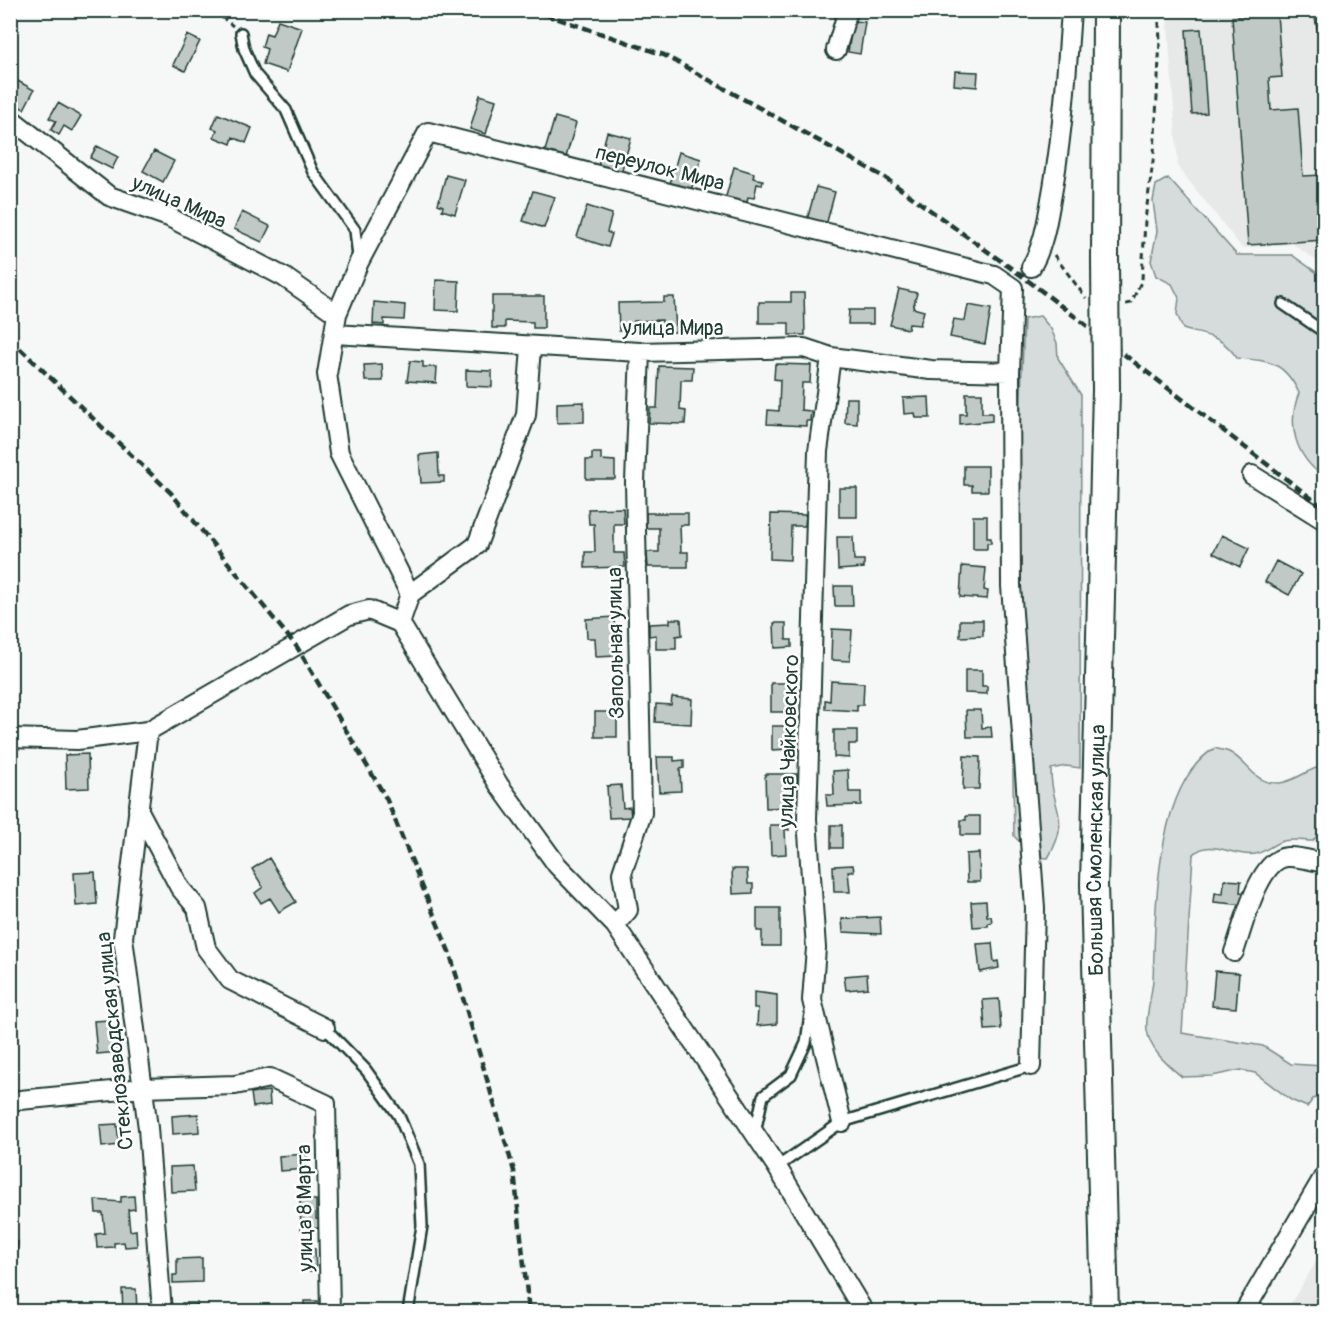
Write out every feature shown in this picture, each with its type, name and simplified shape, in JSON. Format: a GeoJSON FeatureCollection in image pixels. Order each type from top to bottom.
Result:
{"type":"FeatureCollection","features":[{"type":"Feature","properties":{"kind":"main road","name":"Большая Смоленская улица"},"geometry":{"type":"LineString","coordinates":[[1105,1311],[1094,884],[1106,390],[1106,10]]}},
{"type":"Feature","properties":{"kind":"street"},"geometry":{"type":"LineString","coordinates":[[836,50],[848,10]]}},
{"type":"Feature","properties":{"kind":"street"},"geometry":{"type":"LineString","coordinates":[[1031,267],[1041,244],[1063,128],[1071,10]]}},
{"type":"Feature","properties":{"kind":"street","name":"улица Мира"},"geometry":{"type":"LineString","coordinates":[[10,118],[109,196],[169,217],[284,278],[337,314]]}},
{"type":"Feature","properties":{"kind":"street","name":"переулок Мира"},"geometry":{"type":"LineString","coordinates":[[410,594],[339,453],[327,374],[337,314],[359,262],[428,132],[994,275],[1013,288],[1010,372]]}},
{"type":"Feature","properties":{"kind":"street","name":"улица Мира"},"geometry":{"type":"LineString","coordinates":[[334,334],[640,352],[804,348],[831,357],[932,370],[1010,372]]}},
{"type":"Feature","properties":{"kind":"street"},"geometry":{"type":"LineString","coordinates":[[400,623],[410,594],[477,545],[526,415],[531,347]]}},
{"type":"Feature","properties":{"kind":"street","name":"Запольная улица"},"geometry":{"type":"LineString","coordinates":[[615,925],[628,910],[622,873],[642,813],[635,482],[640,352]]}},
{"type":"Feature","properties":{"kind":"street","name":"улица Чайковского"},"geometry":{"type":"LineString","coordinates":[[831,357],[818,451],[807,819],[816,948],[812,1000],[842,1122]]}},
{"type":"Feature","properties":{"kind":"street"},"geometry":{"type":"LineString","coordinates":[[1010,372],[1011,586],[1035,909],[1031,1065]]}},
{"type":"Feature","properties":{"kind":"street"},"geometry":{"type":"LineString","coordinates":[[1252,475],[1324,520]]}},
{"type":"Feature","properties":{"kind":"street"},"geometry":{"type":"LineString","coordinates":[[10,738],[77,740],[148,731],[349,615],[369,610],[400,623],[499,785],[557,865],[615,925],[777,1167],[864,1311]]}},
{"type":"Feature","properties":{"kind":"street","name":"Стеклозаводская улица"},"geometry":{"type":"LineString","coordinates":[[148,731],[123,938],[143,1088],[162,1311]]}},
{"type":"Feature","properties":{"kind":"street"},"geometry":{"type":"LineString","coordinates":[[138,809],[180,888],[197,908],[206,948],[230,980],[325,1028]]}},
{"type":"Feature","properties":{"kind":"street"},"geometry":{"type":"LineString","coordinates":[[1234,952],[1261,878],[1272,863],[1287,857],[1324,863]]}},
{"type":"Feature","properties":{"kind":"street","name":"улица 8 Марта"},"geometry":{"type":"LineString","coordinates":[[143,1088],[234,1085],[270,1078],[326,1104],[330,1311]]}},
{"type":"Feature","properties":{"kind":"street"},"geometry":{"type":"LineString","coordinates":[[10,1101],[143,1088]]}},
{"type":"Feature","properties":{"kind":"street"},"geometry":{"type":"LineString","coordinates":[[1244,1311],[1324,1176]]}},
{"type":"Feature","properties":{"kind":"lane"},"geometry":{"type":"LineString","coordinates":[[241,33],[244,49],[255,74],[286,110],[313,172],[355,230],[359,262]]}},
{"type":"Feature","properties":{"kind":"lane"},"geometry":{"type":"LineString","coordinates":[[1283,304],[1324,332]]}},
{"type":"Feature","properties":{"kind":"lane"},"geometry":{"type":"LineString","coordinates":[[755,1134],[763,1096],[791,1075],[806,1043],[812,1000]]}},
{"type":"Feature","properties":{"kind":"lane"},"geometry":{"type":"LineString","coordinates":[[325,1028],[366,1070],[393,1107],[419,1164],[422,1226],[408,1311]]}},
{"type":"Feature","properties":{"kind":"lane"},"geometry":{"type":"LineString","coordinates":[[777,1167],[842,1122],[1031,1065]]}},
{"type":"Feature","properties":{"kind":"path"},"geometry":{"type":"LineString","coordinates":[[213,10],[241,33]]}},
{"type":"Feature","properties":{"kind":"path"},"geometry":{"type":"LineString","coordinates":[[1122,306],[1131,303],[1142,280],[1145,220],[1154,154],[1160,40],[1158,10]]}},
{"type":"Feature","properties":{"kind":"path"},"geometry":{"type":"LineString","coordinates":[[1041,244],[1048,248],[1085,297],[1095,301]]}},
{"type":"Feature","properties":{"kind":"shaded area"},"geometry":{"type":"Polygon","coordinates":[[[1167,11],[1324,11],[1324,266],[1293,244],[1242,248],[1178,167],[1167,11]]]}},
{"type":"Feature","properties":{"kind":"shaded area"},"geometry":{"type":"Polygon","coordinates":[[[1168,178],[1237,255],[1292,255],[1324,278],[1324,477],[1306,460],[1296,440],[1293,417],[1299,393],[1287,374],[1267,362],[1237,358],[1219,340],[1183,329],[1177,314],[1179,298],[1172,284],[1156,276],[1151,261],[1157,231],[1153,201],[1156,185],[1168,178]]]}},
{"type":"Feature","properties":{"kind":"shaded area"},"geometry":{"type":"Polygon","coordinates":[[[1040,316],[1051,329],[1057,343],[1058,358],[1081,395],[1080,768],[1066,766],[1051,769],[1060,822],[1055,844],[1048,858],[1034,857],[1014,836],[1011,661],[1024,319],[1040,316]]]}},
{"type":"Feature","properties":{"kind":"shaded area"},"geometry":{"type":"Polygon","coordinates":[[[1215,748],[1236,756],[1258,777],[1271,783],[1286,782],[1324,766],[1324,826],[1313,841],[1284,841],[1255,854],[1207,848],[1193,855],[1182,1033],[1263,1046],[1291,1064],[1323,1066],[1324,1096],[1313,1099],[1307,1107],[1291,1100],[1255,1073],[1241,1070],[1212,1076],[1182,1077],[1160,1056],[1149,1038],[1147,1019],[1153,980],[1158,888],[1169,821],[1180,791],[1195,766],[1215,748]]]}},
{"type":"Feature","properties":{"kind":"shaded area"},"geometry":{"type":"Polygon","coordinates":[[[1324,1249],[1324,1311],[1286,1311],[1324,1249]]]}},
{"type":"Feature","properties":{"kind":"building"},"geometry":{"type":"Polygon","coordinates":[[[863,10],[884,10],[883,18],[863,15],[863,10]]]}},
{"type":"Feature","properties":{"kind":"building"},"geometry":{"type":"Polygon","coordinates":[[[1312,10],[1324,10],[1324,64],[1314,13],[1312,10]]]}},
{"type":"Feature","properties":{"kind":"building"},"geometry":{"type":"Polygon","coordinates":[[[1277,14],[1282,77],[1269,78],[1271,110],[1298,108],[1303,176],[1324,175],[1324,240],[1248,245],[1232,17],[1277,14]]]}},
{"type":"Feature","properties":{"kind":"building"},"geometry":{"type":"Polygon","coordinates":[[[278,20],[302,28],[287,72],[263,64],[267,49],[262,47],[266,33],[272,35],[278,20]]]}},
{"type":"Feature","properties":{"kind":"building"},"geometry":{"type":"Polygon","coordinates":[[[853,21],[865,22],[860,54],[848,52],[853,21]]]}},
{"type":"Feature","properties":{"kind":"building"},"geometry":{"type":"Polygon","coordinates":[[[1201,29],[1207,113],[1192,114],[1186,30],[1201,29]]]}},
{"type":"Feature","properties":{"kind":"building"},"geometry":{"type":"Polygon","coordinates":[[[187,35],[200,41],[185,71],[173,65],[187,35]]]}},
{"type":"Feature","properties":{"kind":"building"},"geometry":{"type":"Polygon","coordinates":[[[955,71],[978,72],[977,87],[954,85],[955,71]]]}},
{"type":"Feature","properties":{"kind":"building"},"geometry":{"type":"Polygon","coordinates":[[[16,80],[34,90],[24,109],[10,102],[10,82],[14,84],[16,80]]]}},
{"type":"Feature","properties":{"kind":"building"},"geometry":{"type":"Polygon","coordinates":[[[480,95],[496,100],[486,134],[470,129],[480,95]]]}},
{"type":"Feature","properties":{"kind":"building"},"geometry":{"type":"Polygon","coordinates":[[[58,103],[81,116],[72,131],[64,126],[59,135],[51,130],[56,121],[49,118],[58,103]]]}},
{"type":"Feature","properties":{"kind":"building"},"geometry":{"type":"Polygon","coordinates":[[[218,114],[252,128],[246,143],[233,137],[231,144],[214,137],[217,130],[212,128],[218,114]]]}},
{"type":"Feature","properties":{"kind":"building"},"geometry":{"type":"Polygon","coordinates":[[[555,117],[576,123],[566,157],[545,151],[555,117]]]}},
{"type":"Feature","properties":{"kind":"building"},"geometry":{"type":"Polygon","coordinates":[[[607,132],[631,138],[621,173],[598,166],[607,132]]]}},
{"type":"Feature","properties":{"kind":"building"},"geometry":{"type":"Polygon","coordinates":[[[97,146],[118,157],[112,169],[90,158],[97,146]]]}},
{"type":"Feature","properties":{"kind":"building"},"geometry":{"type":"Polygon","coordinates":[[[154,151],[174,161],[163,182],[143,171],[154,151]]]}},
{"type":"Feature","properties":{"kind":"building"},"geometry":{"type":"Polygon","coordinates":[[[679,152],[701,159],[690,193],[669,187],[679,152]]]}},
{"type":"Feature","properties":{"kind":"building"},"geometry":{"type":"Polygon","coordinates":[[[734,167],[754,173],[753,178],[763,180],[762,185],[757,184],[754,198],[748,197],[746,206],[725,200],[734,167]]]}},
{"type":"Feature","properties":{"kind":"building"},"geometry":{"type":"Polygon","coordinates":[[[446,175],[465,180],[455,214],[442,210],[443,206],[438,204],[446,175]]]}},
{"type":"Feature","properties":{"kind":"building"},"geometry":{"type":"Polygon","coordinates":[[[816,187],[835,192],[825,229],[806,224],[816,187]]]}},
{"type":"Feature","properties":{"kind":"building"},"geometry":{"type":"Polygon","coordinates":[[[533,191],[555,197],[544,228],[523,221],[533,191]]]}},
{"type":"Feature","properties":{"kind":"building"},"geometry":{"type":"Polygon","coordinates":[[[587,206],[612,214],[607,232],[612,234],[608,247],[577,237],[587,206]]]}},
{"type":"Feature","properties":{"kind":"building"},"geometry":{"type":"Polygon","coordinates":[[[242,212],[270,226],[262,242],[234,229],[242,212]]]}},
{"type":"Feature","properties":{"kind":"building"},"geometry":{"type":"Polygon","coordinates":[[[436,280],[459,281],[458,311],[435,310],[436,280]]]}},
{"type":"Feature","properties":{"kind":"building"},"geometry":{"type":"Polygon","coordinates":[[[899,289],[917,293],[913,308],[924,311],[920,325],[909,324],[908,329],[890,325],[899,289]]]}},
{"type":"Feature","properties":{"kind":"building"},"geometry":{"type":"Polygon","coordinates":[[[791,293],[804,293],[805,335],[789,335],[789,323],[759,323],[759,302],[791,302],[791,293]]]}},
{"type":"Feature","properties":{"kind":"building"},"geometry":{"type":"Polygon","coordinates":[[[492,296],[544,296],[544,328],[533,328],[533,322],[505,321],[505,328],[492,328],[492,296]]]}},
{"type":"Feature","properties":{"kind":"building"},"geometry":{"type":"Polygon","coordinates":[[[664,297],[674,297],[676,332],[662,332],[662,320],[634,321],[634,331],[619,331],[618,303],[664,302],[664,297]]]}},
{"type":"Feature","properties":{"kind":"building"},"geometry":{"type":"Polygon","coordinates":[[[374,302],[405,305],[404,320],[384,319],[384,325],[373,324],[374,302]]]}},
{"type":"Feature","properties":{"kind":"building"},"geometry":{"type":"Polygon","coordinates":[[[968,305],[991,309],[985,344],[950,337],[954,319],[965,321],[968,305]]]}},
{"type":"Feature","properties":{"kind":"building"},"geometry":{"type":"Polygon","coordinates":[[[849,310],[873,310],[873,324],[848,324],[849,310]]]}},
{"type":"Feature","properties":{"kind":"building"},"geometry":{"type":"Polygon","coordinates":[[[410,361],[423,362],[423,367],[437,367],[436,383],[407,381],[410,361]]]}},
{"type":"Feature","properties":{"kind":"building"},"geometry":{"type":"Polygon","coordinates":[[[382,364],[383,381],[365,381],[364,365],[382,364]]]}},
{"type":"Feature","properties":{"kind":"building"},"geometry":{"type":"Polygon","coordinates":[[[775,364],[811,365],[810,383],[802,383],[801,410],[811,411],[810,421],[806,421],[806,426],[767,424],[768,410],[779,411],[780,380],[774,379],[775,364]]]}},
{"type":"Feature","properties":{"kind":"building"},"geometry":{"type":"Polygon","coordinates":[[[659,366],[693,367],[692,380],[681,380],[680,410],[686,411],[685,424],[649,423],[650,408],[657,408],[659,366]]]}},
{"type":"Feature","properties":{"kind":"building"},"geometry":{"type":"Polygon","coordinates":[[[466,370],[492,371],[492,387],[466,386],[466,370]]]}},
{"type":"Feature","properties":{"kind":"building"},"geometry":{"type":"Polygon","coordinates":[[[966,393],[982,393],[982,413],[992,413],[992,421],[960,424],[960,414],[966,414],[966,393]]]}},
{"type":"Feature","properties":{"kind":"building"},"geometry":{"type":"Polygon","coordinates":[[[929,397],[930,418],[916,418],[915,413],[904,414],[903,398],[929,397]]]}},
{"type":"Feature","properties":{"kind":"building"},"geometry":{"type":"Polygon","coordinates":[[[846,398],[857,398],[857,424],[845,423],[846,398]]]}},
{"type":"Feature","properties":{"kind":"building"},"geometry":{"type":"Polygon","coordinates":[[[584,402],[584,422],[557,423],[557,403],[584,402]]]}},
{"type":"Feature","properties":{"kind":"building"},"geometry":{"type":"Polygon","coordinates":[[[438,453],[439,476],[444,476],[444,482],[421,483],[419,455],[438,453]]]}},
{"type":"Feature","properties":{"kind":"building"},"geometry":{"type":"Polygon","coordinates":[[[592,453],[601,453],[601,460],[615,461],[615,479],[586,479],[586,460],[592,460],[592,453]]]}},
{"type":"Feature","properties":{"kind":"building"},"geometry":{"type":"Polygon","coordinates":[[[964,466],[988,466],[988,491],[972,491],[972,485],[964,485],[964,466]]]}},
{"type":"Feature","properties":{"kind":"building"},"geometry":{"type":"Polygon","coordinates":[[[839,488],[857,488],[857,517],[839,517],[839,488]]]}},
{"type":"Feature","properties":{"kind":"building"},"geometry":{"type":"Polygon","coordinates":[[[623,508],[624,524],[614,524],[614,553],[624,553],[625,567],[585,568],[585,552],[595,552],[594,524],[589,524],[588,509],[623,508]]]}},
{"type":"Feature","properties":{"kind":"building"},"geometry":{"type":"Polygon","coordinates":[[[646,513],[688,513],[688,525],[680,525],[681,552],[688,552],[688,567],[648,567],[647,552],[659,552],[659,528],[646,528],[646,513]]]}},
{"type":"Feature","properties":{"kind":"building"},"geometry":{"type":"Polygon","coordinates":[[[771,514],[806,515],[805,526],[791,526],[790,560],[770,559],[771,514]]]}},
{"type":"Feature","properties":{"kind":"building"},"geometry":{"type":"Polygon","coordinates":[[[973,516],[987,516],[987,538],[991,538],[991,543],[987,543],[987,549],[973,549],[973,516]]]}},
{"type":"Feature","properties":{"kind":"building"},"geometry":{"type":"Polygon","coordinates":[[[1222,535],[1249,548],[1240,567],[1213,553],[1222,535]]]}},
{"type":"Feature","properties":{"kind":"building"},"geometry":{"type":"Polygon","coordinates":[[[837,537],[853,537],[854,560],[864,560],[864,568],[838,570],[837,537]]]}},
{"type":"Feature","properties":{"kind":"building"},"geometry":{"type":"Polygon","coordinates":[[[1276,561],[1301,574],[1289,595],[1265,582],[1276,561]]]}},
{"type":"Feature","properties":{"kind":"building"},"geometry":{"type":"Polygon","coordinates":[[[962,566],[986,568],[984,590],[988,591],[987,599],[960,597],[962,566]]]}},
{"type":"Feature","properties":{"kind":"building"},"geometry":{"type":"Polygon","coordinates":[[[834,586],[852,586],[853,606],[835,606],[834,586]]]}},
{"type":"Feature","properties":{"kind":"building"},"geometry":{"type":"Polygon","coordinates":[[[614,617],[616,656],[596,657],[595,638],[587,638],[586,619],[614,617]]]}},
{"type":"Feature","properties":{"kind":"building"},"geometry":{"type":"Polygon","coordinates":[[[670,619],[681,619],[682,635],[676,636],[676,649],[656,649],[656,635],[649,636],[649,624],[670,623],[670,619]]]}},
{"type":"Feature","properties":{"kind":"building"},"geometry":{"type":"Polygon","coordinates":[[[960,620],[983,620],[983,636],[960,637],[960,620]]]}},
{"type":"Feature","properties":{"kind":"building"},"geometry":{"type":"Polygon","coordinates":[[[774,623],[786,623],[786,640],[792,640],[792,647],[775,648],[774,623]]]}},
{"type":"Feature","properties":{"kind":"building"},"geometry":{"type":"Polygon","coordinates":[[[832,629],[852,630],[850,661],[831,660],[832,629]]]}},
{"type":"Feature","properties":{"kind":"building"},"geometry":{"type":"Polygon","coordinates":[[[965,670],[982,670],[982,686],[987,686],[987,694],[965,693],[965,670]]]}},
{"type":"Feature","properties":{"kind":"building"},"geometry":{"type":"Polygon","coordinates":[[[831,681],[864,683],[863,705],[857,705],[857,711],[825,709],[825,700],[830,701],[831,681]]]}},
{"type":"Feature","properties":{"kind":"building"},"geometry":{"type":"Polygon","coordinates":[[[771,683],[788,683],[788,712],[771,712],[771,683]]]}},
{"type":"Feature","properties":{"kind":"building"},"geometry":{"type":"Polygon","coordinates":[[[672,697],[692,699],[691,724],[655,722],[656,704],[671,705],[672,697]]]}},
{"type":"Feature","properties":{"kind":"building"},"geometry":{"type":"Polygon","coordinates":[[[966,710],[981,710],[982,728],[991,727],[992,737],[967,737],[966,710]]]}},
{"type":"Feature","properties":{"kind":"building"},"geometry":{"type":"Polygon","coordinates":[[[595,712],[617,712],[617,737],[595,737],[595,712]]]}},
{"type":"Feature","properties":{"kind":"building"},"geometry":{"type":"Polygon","coordinates":[[[772,726],[786,726],[786,740],[790,740],[790,749],[772,750],[772,726]]]}},
{"type":"Feature","properties":{"kind":"building"},"geometry":{"type":"Polygon","coordinates":[[[834,730],[857,730],[857,744],[849,744],[849,758],[834,757],[834,730]]]}},
{"type":"Feature","properties":{"kind":"building"},"geometry":{"type":"Polygon","coordinates":[[[88,754],[89,788],[66,789],[65,755],[88,754]]]}},
{"type":"Feature","properties":{"kind":"building"},"geometry":{"type":"Polygon","coordinates":[[[964,756],[980,757],[979,789],[963,789],[964,756]]]}},
{"type":"Feature","properties":{"kind":"building"},"geometry":{"type":"Polygon","coordinates":[[[657,757],[674,757],[674,761],[684,760],[684,768],[680,769],[681,791],[659,792],[657,757]]]}},
{"type":"Feature","properties":{"kind":"building"},"geometry":{"type":"Polygon","coordinates":[[[848,770],[849,792],[861,792],[861,805],[827,806],[826,795],[834,795],[833,771],[848,770]]]}},
{"type":"Feature","properties":{"kind":"building"},"geometry":{"type":"Polygon","coordinates":[[[765,774],[797,774],[797,790],[789,790],[790,807],[766,808],[765,774]]]}},
{"type":"Feature","properties":{"kind":"building"},"geometry":{"type":"Polygon","coordinates":[[[621,785],[623,808],[630,807],[631,817],[609,818],[607,786],[621,785]]]}},
{"type":"Feature","properties":{"kind":"building"},"geometry":{"type":"Polygon","coordinates":[[[966,816],[980,816],[980,835],[961,835],[961,820],[966,820],[966,816]]]}},
{"type":"Feature","properties":{"kind":"building"},"geometry":{"type":"Polygon","coordinates":[[[770,825],[788,825],[789,830],[785,829],[786,854],[771,855],[770,825]]]}},
{"type":"Feature","properties":{"kind":"building"},"geometry":{"type":"Polygon","coordinates":[[[831,825],[842,825],[842,848],[831,848],[831,825]]]}},
{"type":"Feature","properties":{"kind":"building"},"geometry":{"type":"Polygon","coordinates":[[[979,853],[980,882],[967,882],[966,854],[979,853]]]}},
{"type":"Feature","properties":{"kind":"building"},"geometry":{"type":"Polygon","coordinates":[[[269,858],[296,902],[279,912],[270,898],[261,903],[255,893],[263,887],[252,869],[269,858]]]}},
{"type":"Feature","properties":{"kind":"building"},"geometry":{"type":"Polygon","coordinates":[[[853,865],[854,871],[848,871],[850,892],[834,892],[833,866],[853,865]]]}},
{"type":"Feature","properties":{"kind":"building"},"geometry":{"type":"Polygon","coordinates":[[[732,869],[747,869],[748,884],[753,884],[753,893],[733,894],[732,869]]]}},
{"type":"Feature","properties":{"kind":"building"},"geometry":{"type":"Polygon","coordinates":[[[95,872],[97,904],[76,906],[74,873],[95,872]]]}},
{"type":"Feature","properties":{"kind":"building"},"geometry":{"type":"Polygon","coordinates":[[[1224,880],[1241,881],[1240,892],[1246,893],[1245,905],[1214,902],[1215,893],[1223,894],[1224,880]]]}},
{"type":"Feature","properties":{"kind":"building"},"geometry":{"type":"Polygon","coordinates":[[[986,901],[987,916],[991,916],[992,922],[988,923],[988,926],[973,927],[971,902],[986,901]]]}},
{"type":"Feature","properties":{"kind":"building"},"geometry":{"type":"Polygon","coordinates":[[[757,908],[780,908],[780,946],[762,946],[762,931],[757,931],[757,908]]]}},
{"type":"Feature","properties":{"kind":"building"},"geometry":{"type":"Polygon","coordinates":[[[880,917],[881,934],[843,932],[842,919],[880,917]]]}},
{"type":"Feature","properties":{"kind":"building"},"geometry":{"type":"Polygon","coordinates":[[[992,943],[994,962],[998,961],[999,968],[980,972],[977,944],[992,943]]]}},
{"type":"Feature","properties":{"kind":"building"},"geometry":{"type":"Polygon","coordinates":[[[1215,971],[1239,973],[1236,1008],[1212,1006],[1215,971]]]}},
{"type":"Feature","properties":{"kind":"building"},"geometry":{"type":"Polygon","coordinates":[[[867,974],[868,988],[846,990],[844,976],[867,974]]]}},
{"type":"Feature","properties":{"kind":"building"},"geometry":{"type":"Polygon","coordinates":[[[754,992],[777,995],[777,1024],[757,1026],[758,1008],[754,1008],[754,992]]]}},
{"type":"Feature","properties":{"kind":"building"},"geometry":{"type":"Polygon","coordinates":[[[999,999],[1001,1029],[985,1030],[983,1000],[999,999]]]}},
{"type":"Feature","properties":{"kind":"building"},"geometry":{"type":"Polygon","coordinates":[[[110,1020],[111,1028],[116,1028],[119,1052],[97,1054],[94,1021],[110,1020]]]}},
{"type":"Feature","properties":{"kind":"building"},"geometry":{"type":"Polygon","coordinates":[[[269,1091],[270,1105],[253,1107],[251,1093],[269,1091]]]}},
{"type":"Feature","properties":{"kind":"building"},"geometry":{"type":"Polygon","coordinates":[[[198,1114],[199,1132],[173,1134],[172,1116],[198,1114]]]}},
{"type":"Feature","properties":{"kind":"building"},"geometry":{"type":"Polygon","coordinates":[[[117,1124],[119,1145],[102,1147],[100,1125],[117,1124]]]}},
{"type":"Feature","properties":{"kind":"building"},"geometry":{"type":"Polygon","coordinates":[[[307,1154],[308,1169],[280,1171],[279,1156],[307,1154]]]}},
{"type":"Feature","properties":{"kind":"building"},"geometry":{"type":"Polygon","coordinates":[[[193,1166],[195,1191],[171,1192],[170,1167],[193,1166]]]}},
{"type":"Feature","properties":{"kind":"building"},"geometry":{"type":"Polygon","coordinates":[[[134,1196],[135,1209],[128,1210],[130,1231],[136,1230],[137,1246],[125,1247],[124,1242],[114,1243],[114,1247],[97,1248],[96,1234],[105,1233],[103,1213],[96,1213],[95,1200],[121,1202],[121,1197],[134,1196]]]}},
{"type":"Feature","properties":{"kind":"building"},"geometry":{"type":"Polygon","coordinates":[[[300,1200],[316,1200],[316,1219],[320,1219],[320,1228],[301,1230],[300,1200]]]}},
{"type":"Feature","properties":{"kind":"building"},"geometry":{"type":"Polygon","coordinates":[[[10,1241],[18,1242],[16,1260],[10,1259],[10,1241]]]}},
{"type":"Feature","properties":{"kind":"building"},"geometry":{"type":"Polygon","coordinates":[[[304,1249],[315,1249],[316,1271],[304,1271],[304,1249]]]}},
{"type":"Feature","properties":{"kind":"building"},"geometry":{"type":"Polygon","coordinates":[[[202,1258],[202,1282],[173,1283],[173,1275],[177,1275],[177,1259],[202,1258]]]}},
{"type":"Feature","properties":{"kind":"building"},"geometry":{"type":"Polygon","coordinates":[[[10,1288],[18,1289],[17,1304],[10,1304],[10,1288]]]}},
{"type":"Feature","properties":{"kind":"building"},"geometry":{"type":"Polygon","coordinates":[[[122,1289],[136,1289],[137,1312],[123,1312],[122,1289]]]}},
{"type":"Feature","properties":{"kind":"building"},"geometry":{"type":"Polygon","coordinates":[[[304,1301],[318,1301],[318,1312],[304,1312],[304,1301]]]}},
{"type":"Feature","properties":{"kind":"building"},"geometry":{"type":"Polygon","coordinates":[[[182,1303],[197,1303],[197,1312],[182,1312],[182,1303]]]}},
{"type":"Feature","properties":{"kind":"railway"},"geometry":{"type":"LineString","coordinates":[[532,10],[664,55],[884,177],[1026,279],[1324,508]]}},
{"type":"Feature","properties":{"kind":"railway"},"geometry":{"type":"LineString","coordinates":[[10,339],[171,493],[297,647],[386,798],[450,954],[514,1171],[529,1312]]}}]}
